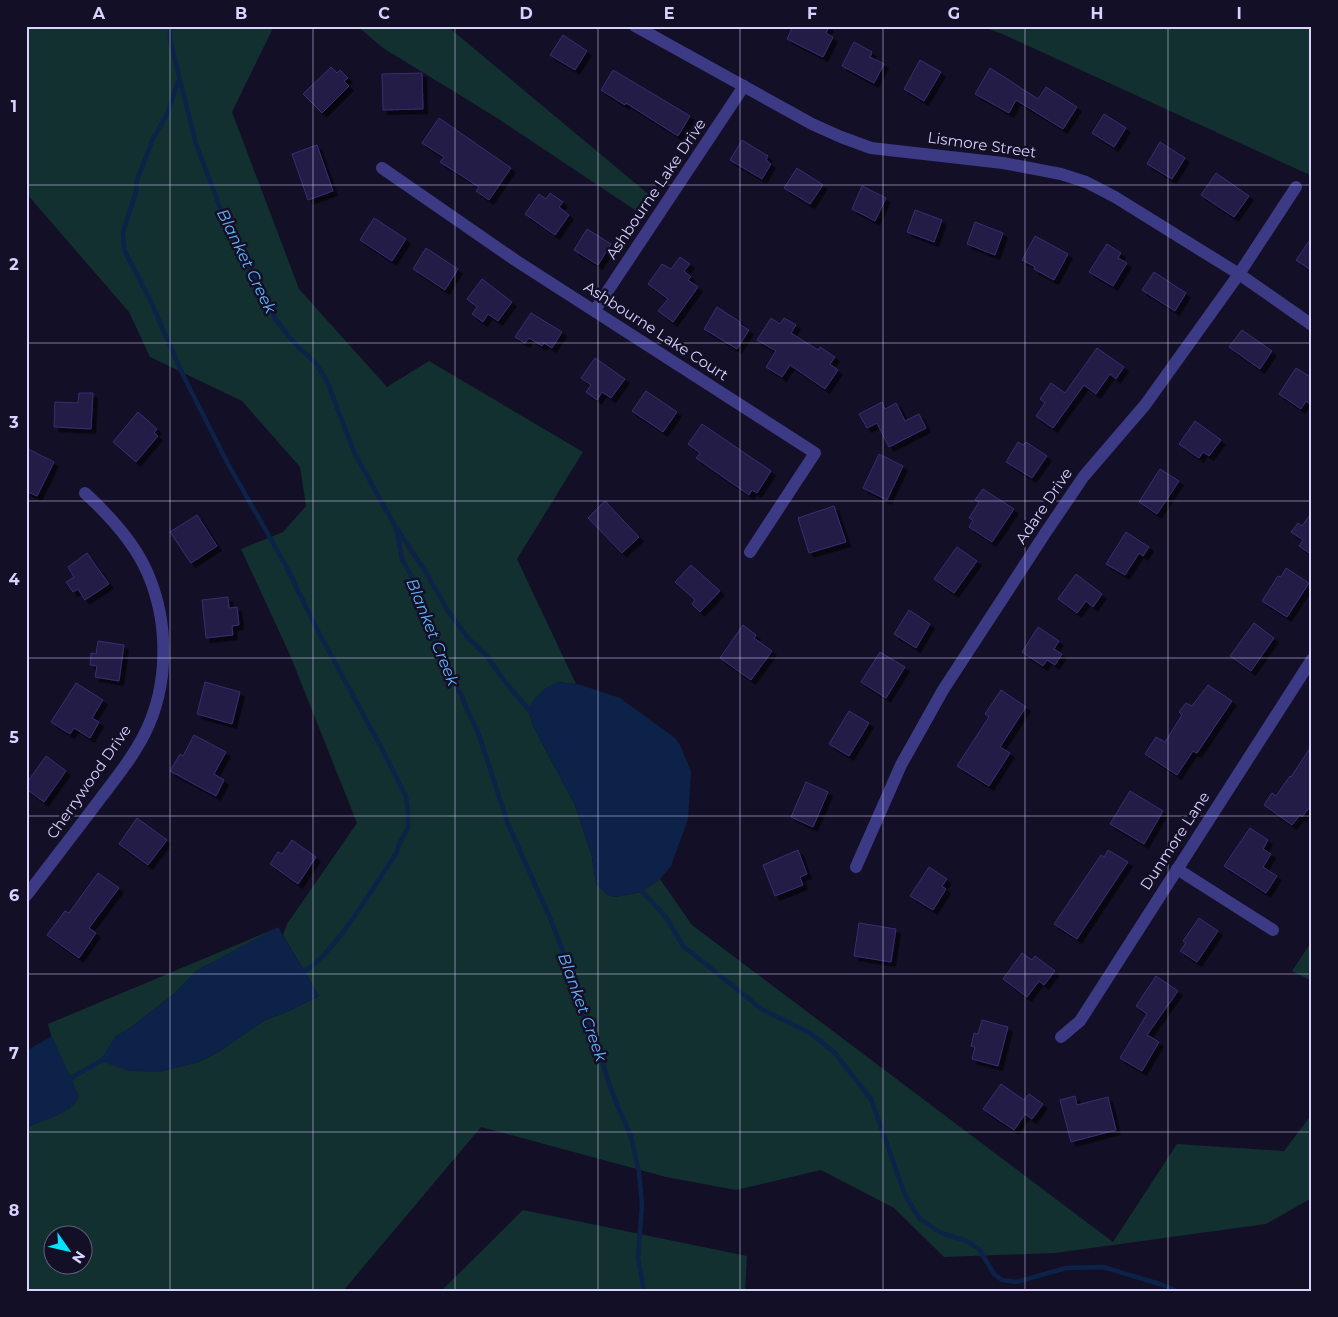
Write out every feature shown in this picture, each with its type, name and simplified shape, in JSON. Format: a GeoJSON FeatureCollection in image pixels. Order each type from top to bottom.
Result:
{"type":"FeatureCollection","features":[{"type":"Feature","properties":{"kind":"street","name":"Lismore Street"},"geometry":{"type":"LineString","coordinates":[[635,26],[812,124],[871,148],[1003,162],[1062,174],[1086,182],[1115,197],[1238,274],[1312,324]]}},
{"type":"Feature","properties":{"kind":"street","name":"Ashbourne Lake Drive"},"geometry":{"type":"LineString","coordinates":[[595,310],[744,86]]}},
{"type":"Feature","properties":{"kind":"street","name":"Ashbourne Lake Court"},"geometry":{"type":"LineString","coordinates":[[382,168],[515,260],[815,453],[750,552]]}},
{"type":"Feature","properties":{"kind":"street","name":"Adare Drive"},"geometry":{"type":"LineString","coordinates":[[856,867],[901,765],[943,690],[1084,476],[1145,405],[1238,274],[1296,187]]}},
{"type":"Feature","properties":{"kind":"street","name":"Cherrywood Drive"},"geometry":{"type":"LineString","coordinates":[[26,896],[128,762],[145,733],[155,708],[162,676],[164,660],[161,620],[158,603],[148,572],[124,534],[85,493]]}},
{"type":"Feature","properties":{"kind":"street","name":"Dunmore Lane"},"geometry":{"type":"LineString","coordinates":[[1061,1037],[1080,1021],[1312,659]]}},
{"type":"Feature","properties":{"kind":"street"},"geometry":{"type":"LineString","coordinates":[[1177,868],[1273,930]]}},
{"type":"Feature","properties":{"kind":"green space"},"geometry":{"type":"Polygon","coordinates":[[[26,26],[274,26],[232,112],[299,289],[387,387],[429,361],[583,452],[517,559],[576,684],[558,682],[528,708],[533,726],[575,805],[592,857],[596,884],[608,895],[614,897],[641,892],[660,879],[692,925],[1113,1242],[1177,1144],[1284,1151],[1312,1114],[1312,1198],[1266,1224],[1055,1253],[944,1257],[894,1208],[821,1170],[736,1190],[666,1177],[481,1127],[343,1291],[26,1291],[26,1128],[70,1108],[48,1024],[279,927],[196,971],[175,993],[130,1028],[115,1037],[158,1072],[199,1062],[220,1051],[265,1020],[289,1011],[319,996],[283,935],[287,924],[357,823],[290,655],[241,549],[283,532],[306,506],[300,467],[242,401],[150,357],[129,312],[26,193],[26,26]]]}},
{"type":"Feature","properties":{"kind":"green space"},"geometry":{"type":"Polygon","coordinates":[[[357,26],[447,26],[653,198],[641,214],[497,118],[383,48],[357,26]]]}},
{"type":"Feature","properties":{"kind":"green space"},"geometry":{"type":"Polygon","coordinates":[[[980,26],[1311,26],[1312,176],[1000,33],[980,26]]]}},
{"type":"Feature","properties":{"kind":"green space"},"geometry":{"type":"Polygon","coordinates":[[[1312,941],[1312,981],[1292,971],[1312,941]]]}},
{"type":"Feature","properties":{"kind":"green space"},"geometry":{"type":"Polygon","coordinates":[[[523,1210],[747,1256],[745,1291],[441,1291],[523,1210]]]}},
{"type":"Feature","properties":{"kind":"water"},"geometry":{"type":"Polygon","coordinates":[[[558,682],[581,685],[620,698],[675,738],[691,771],[688,819],[671,866],[660,879],[641,892],[614,897],[608,895],[596,884],[592,857],[575,805],[533,726],[528,708],[541,692],[558,682]]]}},
{"type":"Feature","properties":{"kind":"water"},"geometry":{"type":"Polygon","coordinates":[[[278,927],[319,996],[289,1011],[265,1020],[220,1051],[199,1062],[158,1072],[129,1071],[100,1061],[115,1037],[130,1028],[175,993],[196,971],[278,927]]]}},
{"type":"Feature","properties":{"kind":"water"},"geometry":{"type":"Polygon","coordinates":[[[52,1036],[79,1096],[65,1111],[26,1128],[26,1051],[52,1036]]]}},
{"type":"Feature","properties":{"kind":"building"},"geometry":{"type":"Polygon","coordinates":[[[793,26],[829,26],[826,33],[833,37],[823,57],[787,39],[793,26]]]}},
{"type":"Feature","properties":{"kind":"building"},"geometry":{"type":"Polygon","coordinates":[[[563,35],[587,51],[575,70],[550,55],[563,35]]]}},
{"type":"Feature","properties":{"kind":"building"},"geometry":{"type":"Polygon","coordinates":[[[854,42],[872,52],[870,57],[884,64],[874,83],[842,66],[854,42]]]}},
{"type":"Feature","properties":{"kind":"building"},"geometry":{"type":"Polygon","coordinates":[[[920,60],[941,72],[924,101],[904,89],[920,60]]]}},
{"type":"Feature","properties":{"kind":"building"},"geometry":{"type":"Polygon","coordinates":[[[331,67],[337,73],[340,70],[348,78],[344,81],[349,86],[322,113],[303,94],[331,67]]]}},
{"type":"Feature","properties":{"kind":"building"},"geometry":{"type":"Polygon","coordinates":[[[990,68],[1038,99],[1046,87],[1077,107],[1063,129],[1016,100],[1009,113],[975,94],[990,68]]]}},
{"type":"Feature","properties":{"kind":"building"},"geometry":{"type":"Polygon","coordinates":[[[613,70],[690,116],[678,136],[626,103],[625,105],[601,90],[613,70]]]}},
{"type":"Feature","properties":{"kind":"building"},"geometry":{"type":"Polygon","coordinates":[[[422,73],[423,109],[383,110],[382,74],[422,73]]]}},
{"type":"Feature","properties":{"kind":"building"},"geometry":{"type":"Polygon","coordinates":[[[1104,114],[1126,128],[1114,147],[1092,133],[1104,114]]]}},
{"type":"Feature","properties":{"kind":"building"},"geometry":{"type":"Polygon","coordinates":[[[439,118],[511,168],[489,200],[476,191],[479,187],[440,162],[444,157],[422,143],[439,118]]]}},
{"type":"Feature","properties":{"kind":"building"},"geometry":{"type":"Polygon","coordinates":[[[742,140],[768,156],[766,160],[771,164],[762,179],[730,160],[742,140]]]}},
{"type":"Feature","properties":{"kind":"building"},"geometry":{"type":"Polygon","coordinates":[[[1160,142],[1185,158],[1172,179],[1147,164],[1160,142]]]}},
{"type":"Feature","properties":{"kind":"building"},"geometry":{"type":"Polygon","coordinates":[[[317,145],[333,191],[308,200],[292,154],[317,145]]]}},
{"type":"Feature","properties":{"kind":"building"},"geometry":{"type":"Polygon","coordinates":[[[797,168],[823,185],[810,204],[784,188],[797,168]]]}},
{"type":"Feature","properties":{"kind":"building"},"geometry":{"type":"Polygon","coordinates":[[[1216,173],[1249,196],[1234,217],[1201,195],[1216,173]]]}},
{"type":"Feature","properties":{"kind":"building"},"geometry":{"type":"Polygon","coordinates":[[[862,186],[886,198],[875,221],[852,209],[862,186]]]}},
{"type":"Feature","properties":{"kind":"building"},"geometry":{"type":"Polygon","coordinates":[[[550,193],[563,202],[559,207],[569,215],[555,235],[525,214],[539,194],[546,199],[550,193]]]}},
{"type":"Feature","properties":{"kind":"building"},"geometry":{"type":"Polygon","coordinates":[[[915,210],[942,220],[934,242],[907,232],[915,210]]]}},
{"type":"Feature","properties":{"kind":"building"},"geometry":{"type":"Polygon","coordinates":[[[374,218],[406,239],[392,261],[360,240],[374,218]]]}},
{"type":"Feature","properties":{"kind":"building"},"geometry":{"type":"Polygon","coordinates":[[[975,222],[1003,233],[995,255],[967,244],[975,222]]]}},
{"type":"Feature","properties":{"kind":"building"},"geometry":{"type":"Polygon","coordinates":[[[587,229],[611,244],[598,265],[574,250],[587,229]]]}},
{"type":"Feature","properties":{"kind":"building"},"geometry":{"type":"Polygon","coordinates":[[[1035,236],[1068,254],[1054,280],[1022,260],[1035,236]]]}},
{"type":"Feature","properties":{"kind":"building"},"geometry":{"type":"Polygon","coordinates":[[[1312,237],[1312,271],[1296,260],[1312,237]]]}},
{"type":"Feature","properties":{"kind":"building"},"geometry":{"type":"Polygon","coordinates":[[[1107,244],[1121,253],[1118,258],[1127,263],[1113,286],[1089,272],[1107,244]]]}},
{"type":"Feature","properties":{"kind":"building"},"geometry":{"type":"Polygon","coordinates":[[[426,248],[458,269],[445,290],[413,269],[426,248]]]}},
{"type":"Feature","properties":{"kind":"building"},"geometry":{"type":"Polygon","coordinates":[[[680,257],[690,264],[684,271],[691,277],[688,280],[698,287],[673,322],[658,311],[668,299],[648,284],[662,264],[671,269],[680,257]]]}},
{"type":"Feature","properties":{"kind":"building"},"geometry":{"type":"Polygon","coordinates":[[[1154,272],[1186,293],[1175,311],[1142,290],[1154,272]]]}},
{"type":"Feature","properties":{"kind":"building"},"geometry":{"type":"Polygon","coordinates":[[[482,279],[512,302],[498,321],[488,314],[483,322],[472,314],[477,307],[467,299],[482,279]]]}},
{"type":"Feature","properties":{"kind":"building"},"geometry":{"type":"Polygon","coordinates":[[[717,307],[749,330],[737,349],[704,329],[717,307]]]}},
{"type":"Feature","properties":{"kind":"building"},"geometry":{"type":"Polygon","coordinates":[[[531,313],[562,332],[552,348],[544,343],[542,346],[529,338],[525,343],[515,337],[531,313]]]}},
{"type":"Feature","properties":{"kind":"building"},"geometry":{"type":"Polygon","coordinates":[[[771,318],[780,324],[784,318],[796,325],[791,333],[818,350],[820,347],[835,357],[830,364],[838,370],[825,389],[790,365],[782,377],[766,367],[776,351],[757,340],[771,318]]]}},
{"type":"Feature","properties":{"kind":"building"},"geometry":{"type":"Polygon","coordinates":[[[1242,330],[1272,351],[1260,369],[1229,347],[1242,330]]]}},
{"type":"Feature","properties":{"kind":"building"},"geometry":{"type":"Polygon","coordinates":[[[1097,348],[1124,367],[1116,379],[1110,374],[1096,394],[1084,385],[1053,428],[1036,416],[1045,403],[1040,399],[1051,383],[1065,393],[1097,348]]]}},
{"type":"Feature","properties":{"kind":"building"},"geometry":{"type":"Polygon","coordinates":[[[595,358],[625,379],[611,398],[602,392],[597,400],[586,392],[591,385],[581,378],[595,358]]]}},
{"type":"Feature","properties":{"kind":"building"},"geometry":{"type":"Polygon","coordinates":[[[1296,368],[1312,378],[1312,405],[1306,401],[1301,409],[1279,394],[1296,368]]]}},
{"type":"Feature","properties":{"kind":"building"},"geometry":{"type":"Polygon","coordinates":[[[646,391],[677,412],[663,432],[632,411],[646,391]]]}},
{"type":"Feature","properties":{"kind":"building"},"geometry":{"type":"Polygon","coordinates":[[[79,393],[93,393],[91,429],[54,427],[55,402],[78,403],[79,393]]]}},
{"type":"Feature","properties":{"kind":"building"},"geometry":{"type":"Polygon","coordinates":[[[882,402],[885,409],[896,403],[905,421],[919,414],[926,428],[889,447],[877,423],[867,428],[859,414],[882,402]]]}},
{"type":"Feature","properties":{"kind":"building"},"geometry":{"type":"Polygon","coordinates":[[[138,412],[157,429],[154,433],[158,436],[136,462],[113,442],[138,412]]]}},
{"type":"Feature","properties":{"kind":"building"},"geometry":{"type":"Polygon","coordinates":[[[1195,421],[1221,440],[1209,456],[1203,452],[1199,458],[1179,444],[1195,421]]]}},
{"type":"Feature","properties":{"kind":"building"},"geometry":{"type":"Polygon","coordinates":[[[702,424],[771,471],[757,493],[752,490],[749,495],[696,458],[700,453],[688,444],[702,424]]]}},
{"type":"Feature","properties":{"kind":"building"},"geometry":{"type":"Polygon","coordinates":[[[1018,442],[1023,445],[1026,442],[1047,456],[1032,478],[1006,462],[1018,442]]]}},
{"type":"Feature","properties":{"kind":"building"},"geometry":{"type":"Polygon","coordinates":[[[26,448],[54,462],[37,496],[26,491],[26,448]]]}},
{"type":"Feature","properties":{"kind":"building"},"geometry":{"type":"Polygon","coordinates":[[[879,454],[903,466],[887,500],[863,488],[879,454]]]}},
{"type":"Feature","properties":{"kind":"building"},"geometry":{"type":"Polygon","coordinates":[[[1160,469],[1179,481],[1157,514],[1139,502],[1160,469]]]}},
{"type":"Feature","properties":{"kind":"building"},"geometry":{"type":"Polygon","coordinates":[[[983,489],[1014,509],[992,542],[969,527],[973,520],[969,518],[979,502],[975,500],[983,489]]]}},
{"type":"Feature","properties":{"kind":"building"},"geometry":{"type":"Polygon","coordinates":[[[605,501],[639,537],[622,553],[588,518],[605,501]]]}},
{"type":"Feature","properties":{"kind":"building"},"geometry":{"type":"Polygon","coordinates":[[[834,506],[846,542],[809,553],[798,518],[834,506]]]}},
{"type":"Feature","properties":{"kind":"building"},"geometry":{"type":"Polygon","coordinates":[[[1312,512],[1312,555],[1299,546],[1303,540],[1291,532],[1298,523],[1302,526],[1312,512]]]}},
{"type":"Feature","properties":{"kind":"building"},"geometry":{"type":"Polygon","coordinates":[[[197,515],[217,546],[191,563],[170,532],[197,515]]]}},
{"type":"Feature","properties":{"kind":"building"},"geometry":{"type":"Polygon","coordinates":[[[1126,532],[1149,547],[1143,556],[1139,553],[1125,575],[1106,564],[1126,532]]]}},
{"type":"Feature","properties":{"kind":"building"},"geometry":{"type":"Polygon","coordinates":[[[957,547],[977,561],[954,593],[934,579],[957,547]]]}},
{"type":"Feature","properties":{"kind":"building"},"geometry":{"type":"Polygon","coordinates":[[[87,553],[109,584],[85,600],[78,589],[73,592],[66,582],[74,577],[68,567],[87,553]]]}},
{"type":"Feature","properties":{"kind":"building"},"geometry":{"type":"Polygon","coordinates":[[[691,565],[720,591],[700,612],[692,604],[695,600],[675,582],[691,565]]]}},
{"type":"Feature","properties":{"kind":"building"},"geometry":{"type":"Polygon","coordinates":[[[1286,568],[1309,583],[1287,617],[1262,601],[1278,576],[1281,577],[1286,568]]]}},
{"type":"Feature","properties":{"kind":"building"},"geometry":{"type":"Polygon","coordinates":[[[1076,574],[1102,594],[1093,607],[1086,601],[1077,613],[1058,599],[1076,574]]]}},
{"type":"Feature","properties":{"kind":"building"},"geometry":{"type":"Polygon","coordinates":[[[228,597],[229,608],[237,607],[239,625],[232,626],[233,635],[206,638],[202,600],[228,597]]]}},
{"type":"Feature","properties":{"kind":"building"},"geometry":{"type":"Polygon","coordinates":[[[909,610],[930,624],[916,648],[894,634],[909,610]]]}},
{"type":"Feature","properties":{"kind":"building"},"geometry":{"type":"Polygon","coordinates":[[[1254,623],[1274,638],[1251,671],[1230,656],[1254,623]]]}},
{"type":"Feature","properties":{"kind":"building"},"geometry":{"type":"Polygon","coordinates":[[[743,625],[756,635],[754,638],[772,651],[751,680],[720,658],[743,625]]]}},
{"type":"Feature","properties":{"kind":"building"},"geometry":{"type":"Polygon","coordinates":[[[1038,627],[1059,641],[1054,649],[1062,654],[1055,665],[1047,660],[1043,666],[1022,652],[1038,627]]]}},
{"type":"Feature","properties":{"kind":"building"},"geometry":{"type":"Polygon","coordinates":[[[98,641],[124,645],[119,681],[95,677],[97,666],[90,665],[91,653],[96,654],[98,641]]]}},
{"type":"Feature","properties":{"kind":"building"},"geometry":{"type":"Polygon","coordinates":[[[880,652],[905,667],[886,698],[861,682],[880,652]]]}},
{"type":"Feature","properties":{"kind":"building"},"geometry":{"type":"Polygon","coordinates":[[[205,682],[240,692],[232,724],[197,714],[205,682]]]}},
{"type":"Feature","properties":{"kind":"building"},"geometry":{"type":"Polygon","coordinates":[[[76,683],[103,700],[92,718],[99,722],[90,738],[74,728],[70,734],[51,722],[76,683]]]}},
{"type":"Feature","properties":{"kind":"building"},"geometry":{"type":"Polygon","coordinates":[[[1208,685],[1232,701],[1197,753],[1193,751],[1177,775],[1145,754],[1156,737],[1165,742],[1182,715],[1179,712],[1186,703],[1192,706],[1208,685]]]}},
{"type":"Feature","properties":{"kind":"building"},"geometry":{"type":"Polygon","coordinates":[[[1001,690],[1026,707],[1000,747],[1010,753],[989,786],[957,766],[989,717],[985,714],[1001,690]]]}},
{"type":"Feature","properties":{"kind":"building"},"geometry":{"type":"Polygon","coordinates":[[[849,711],[869,723],[849,756],[829,744],[849,711]]]}},
{"type":"Feature","properties":{"kind":"building"},"geometry":{"type":"Polygon","coordinates":[[[194,735],[226,752],[214,774],[224,780],[216,796],[170,771],[180,754],[183,756],[194,735]]]}},
{"type":"Feature","properties":{"kind":"building"},"geometry":{"type":"Polygon","coordinates":[[[1312,745],[1312,804],[1302,817],[1300,815],[1292,825],[1264,805],[1272,793],[1276,796],[1312,745]]]}},
{"type":"Feature","properties":{"kind":"building"},"geometry":{"type":"Polygon","coordinates":[[[46,756],[66,771],[44,802],[26,789],[26,784],[46,756]]]}},
{"type":"Feature","properties":{"kind":"building"},"geometry":{"type":"Polygon","coordinates":[[[806,782],[828,792],[813,827],[791,817],[806,782]]]}},
{"type":"Feature","properties":{"kind":"building"},"geometry":{"type":"Polygon","coordinates":[[[1130,791],[1163,811],[1144,844],[1110,824],[1130,791]]]}},
{"type":"Feature","properties":{"kind":"building"},"geometry":{"type":"Polygon","coordinates":[[[137,818],[167,840],[148,865],[119,844],[137,818]]]}},
{"type":"Feature","properties":{"kind":"building"},"geometry":{"type":"Polygon","coordinates":[[[1250,828],[1268,840],[1263,849],[1271,854],[1263,867],[1277,876],[1266,893],[1224,866],[1250,828]]]}},
{"type":"Feature","properties":{"kind":"building"},"geometry":{"type":"Polygon","coordinates":[[[292,840],[316,857],[298,884],[270,864],[278,852],[282,854],[292,840]]]}},
{"type":"Feature","properties":{"kind":"building"},"geometry":{"type":"Polygon","coordinates":[[[798,850],[807,874],[800,877],[803,885],[775,896],[763,865],[798,850]]]}},
{"type":"Feature","properties":{"kind":"building"},"geometry":{"type":"Polygon","coordinates":[[[1108,850],[1128,862],[1077,939],[1054,924],[1101,855],[1104,857],[1108,850]]]}},
{"type":"Feature","properties":{"kind":"building"},"geometry":{"type":"Polygon","coordinates":[[[929,867],[947,879],[942,886],[946,889],[933,910],[910,896],[929,867]]]}},
{"type":"Feature","properties":{"kind":"building"},"geometry":{"type":"Polygon","coordinates":[[[98,873],[119,888],[89,928],[96,933],[79,958],[47,935],[65,911],[69,913],[98,873]]]}},
{"type":"Feature","properties":{"kind":"building"},"geometry":{"type":"Polygon","coordinates":[[[1199,918],[1218,931],[1197,962],[1180,951],[1186,943],[1183,941],[1199,918]]]}},
{"type":"Feature","properties":{"kind":"building"},"geometry":{"type":"Polygon","coordinates":[[[859,923],[896,929],[891,962],[854,956],[859,923]]]}},
{"type":"Feature","properties":{"kind":"building"},"geometry":{"type":"Polygon","coordinates":[[[1022,953],[1032,960],[1035,956],[1055,971],[1044,985],[1039,981],[1027,997],[1003,979],[1022,953]]]}},
{"type":"Feature","properties":{"kind":"building"},"geometry":{"type":"Polygon","coordinates":[[[1156,976],[1178,991],[1147,1035],[1159,1042],[1142,1071],[1120,1058],[1147,1014],[1136,1006],[1156,976]]]}},
{"type":"Feature","properties":{"kind":"building"},"geometry":{"type":"Polygon","coordinates":[[[982,1020],[1008,1027],[998,1066],[972,1059],[975,1047],[971,1046],[974,1033],[978,1034],[982,1020]]]}},
{"type":"Feature","properties":{"kind":"building"},"geometry":{"type":"Polygon","coordinates":[[[1001,1084],[1024,1100],[1029,1094],[1043,1104],[1032,1119],[1025,1114],[1014,1130],[983,1109],[1001,1084]]]}},
{"type":"Feature","properties":{"kind":"building"},"geometry":{"type":"Polygon","coordinates":[[[1075,1096],[1077,1105],[1108,1097],[1116,1130],[1071,1142],[1060,1100],[1075,1096]]]}},
{"type":"Feature","properties":{"kind":"waterway","name":"Blanket Creek"},"geometry":{"type":"LineString","coordinates":[[170,26],[170,40],[196,144],[223,215],[276,320],[296,345],[315,362],[327,381],[354,452],[396,528],[402,559],[416,584],[440,659],[460,693],[480,738],[508,824],[566,959],[578,1005],[594,1037],[612,1092],[631,1137],[639,1172],[642,1205],[638,1258],[644,1291]]}},
{"type":"Feature","properties":{"kind":"waterway"},"geometry":{"type":"LineString","coordinates":[[178,82],[167,114],[152,141],[137,180],[136,192],[123,232],[124,250],[151,302],[183,375],[228,464],[285,564],[319,633],[406,797],[408,828],[398,846],[397,852],[366,900],[337,939],[323,956],[299,973]]}},
{"type":"Feature","properties":{"kind":"waterway"},"geometry":{"type":"LineString","coordinates":[[397,529],[425,571],[448,611],[467,637],[486,655],[505,682],[531,712]]}},
{"type":"Feature","properties":{"kind":"waterway"},"geometry":{"type":"LineString","coordinates":[[638,887],[666,917],[683,946],[763,1010],[810,1033],[834,1052],[871,1099],[905,1195],[920,1219],[941,1233],[967,1241],[979,1249],[994,1274],[1002,1280],[1016,1282],[1066,1268],[1103,1267],[1177,1291]]}},
{"type":"Feature","properties":{"kind":"waterway"},"geometry":{"type":"LineString","coordinates":[[67,1079],[104,1059]]}}]}
